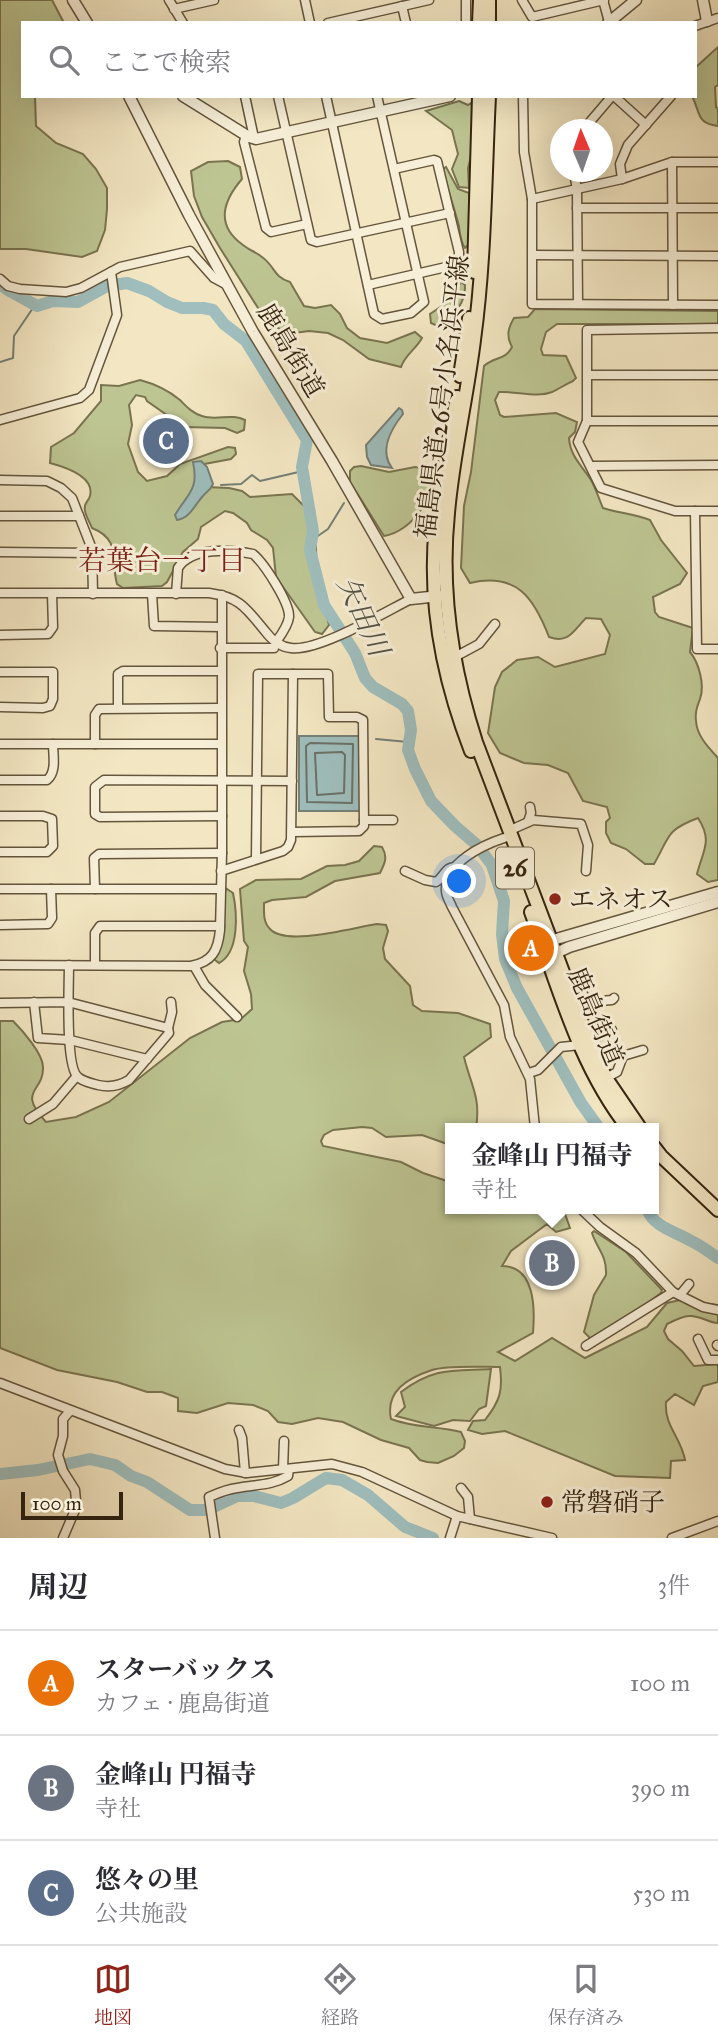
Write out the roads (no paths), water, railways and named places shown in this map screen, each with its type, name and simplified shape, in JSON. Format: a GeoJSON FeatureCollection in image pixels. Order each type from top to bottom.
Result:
{"type":"FeatureCollection","features":[{"type":"Feature","properties":{"kind":"main road"},"geometry":{"type":"LineString","coordinates":[[479,21],[480,0]]}},
{"type":"Feature","properties":{"kind":"main road"},"geometry":{"type":"LineString","coordinates":[[489,0],[489,21]]}},
{"type":"Feature","properties":{"kind":"main road","name":"26"},"geometry":{"type":"LineString","coordinates":[[440,596],[436,527],[472,293],[479,98]]}},
{"type":"Feature","properties":{"kind":"main road","name":"福島県道26号小名浜平線"},"geometry":{"type":"LineString","coordinates":[[489,98],[484,257],[450,492],[440,596],[463,701],[547,942],[565,978],[585,1043],[637,1123]]}},
{"type":"Feature","properties":{"kind":"main road","name":"鹿島街道"},"geometry":{"type":"LineString","coordinates":[[440,596],[443,661],[454,704],[504,838],[547,942]]}},
{"type":"Feature","properties":{"kind":"main road","name":"鹿島街道"},"geometry":{"type":"LineString","coordinates":[[552,955],[599,1083],[625,1123]]}},
{"type":"Feature","properties":{"kind":"main road"},"geometry":{"type":"LineString","coordinates":[[659,1154],[718,1210]]}},
{"type":"Feature","properties":{"kind":"main road"},"geometry":{"type":"LineString","coordinates":[[659,1166],[718,1220]]}},
{"type":"Feature","properties":{"kind":"street"},"geometry":{"type":"LineString","coordinates":[[73,0],[86,21]]}},
{"type":"Feature","properties":{"kind":"street"},"geometry":{"type":"LineString","coordinates":[[169,0],[182,21]]}},
{"type":"Feature","properties":{"kind":"street"},"geometry":{"type":"LineString","coordinates":[[174,9],[214,0]]}},
{"type":"Feature","properties":{"kind":"street"},"geometry":{"type":"LineString","coordinates":[[305,0],[310,21]]}},
{"type":"Feature","properties":{"kind":"street"},"geometry":{"type":"LineString","coordinates":[[359,19],[429,0]]}},
{"type":"Feature","properties":{"kind":"street"},"geometry":{"type":"LineString","coordinates":[[466,0],[466,21]]}},
{"type":"Feature","properties":{"kind":"street"},"geometry":{"type":"LineString","coordinates":[[522,0],[532,17],[603,0],[608,21]]}},
{"type":"Feature","properties":{"kind":"street"},"geometry":{"type":"LineString","coordinates":[[609,21],[636,0]]}},
{"type":"Feature","properties":{"kind":"street"},"geometry":{"type":"LineString","coordinates":[[703,0],[707,21]]}},
{"type":"Feature","properties":{"kind":"street"},"geometry":{"type":"LineString","coordinates":[[402,6],[406,21]]}},
{"type":"Feature","properties":{"kind":"street"},"geometry":{"type":"LineString","coordinates":[[697,25],[718,18]]}},
{"type":"Feature","properties":{"kind":"street","name":"鹿島街道"},"geometry":{"type":"LineString","coordinates":[[130,98],[188,215],[253,332],[332,461],[411,599]]}},
{"type":"Feature","properties":{"kind":"street"},"geometry":{"type":"LineString","coordinates":[[186,98],[250,137]]}},
{"type":"Feature","properties":{"kind":"street"},"geometry":{"type":"LineString","coordinates":[[245,98],[250,137]]}},
{"type":"Feature","properties":{"kind":"street"},"geometry":{"type":"LineString","coordinates":[[278,98],[311,240],[317,243],[450,213]]}},
{"type":"Feature","properties":{"kind":"street"},"geometry":{"type":"LineString","coordinates":[[326,98],[374,314],[382,319],[411,313],[424,302],[378,98]]}},
{"type":"Feature","properties":{"kind":"street"},"geometry":{"type":"LineString","coordinates":[[523,98],[524,152],[532,199],[532,304],[718,305]]}},
{"type":"Feature","properties":{"kind":"street"},"geometry":{"type":"LineString","coordinates":[[593,119],[611,98]]}},
{"type":"Feature","properties":{"kind":"street"},"geometry":{"type":"LineString","coordinates":[[615,98],[646,125]]}},
{"type":"Feature","properties":{"kind":"street"},"geometry":{"type":"LineString","coordinates":[[622,179],[622,154],[669,98]]}},
{"type":"Feature","properties":{"kind":"street"},"geometry":{"type":"LineString","coordinates":[[307,224],[271,232],[266,228],[244,142],[250,137],[287,134],[381,112],[423,99]]}},
{"type":"Feature","properties":{"kind":"street"},"geometry":{"type":"LineString","coordinates":[[368,285],[459,262],[459,252],[437,161],[394,169]]}},
{"type":"Feature","properties":{"kind":"street"},"geometry":{"type":"LineString","coordinates":[[532,199],[622,179],[672,162],[718,162]]}},
{"type":"Feature","properties":{"kind":"street"},"geometry":{"type":"LineString","coordinates":[[672,162],[673,305]]}},
{"type":"Feature","properties":{"kind":"street"},"geometry":{"type":"LineString","coordinates":[[576,182],[578,304]]}},
{"type":"Feature","properties":{"kind":"street"},"geometry":{"type":"LineString","coordinates":[[577,208],[718,208]]}},
{"type":"Feature","properties":{"kind":"street"},"geometry":{"type":"LineString","coordinates":[[0,279],[8,286],[20,289],[66,292],[81,288],[120,267],[190,251],[214,278],[227,285]]}},
{"type":"Feature","properties":{"kind":"street"},"geometry":{"type":"LineString","coordinates":[[533,256],[718,256]]}},
{"type":"Feature","properties":{"kind":"street"},"geometry":{"type":"LineString","coordinates":[[0,419],[80,398],[89,390],[117,315],[111,272]]}},
{"type":"Feature","properties":{"kind":"street"},"geometry":{"type":"LineString","coordinates":[[718,328],[587,330],[587,421],[578,442],[601,488],[675,511],[718,511]]}},
{"type":"Feature","properties":{"kind":"street"},"geometry":{"type":"LineString","coordinates":[[588,375],[718,375]]}},
{"type":"Feature","properties":{"kind":"street"},"geometry":{"type":"LineString","coordinates":[[587,421],[718,421]]}},
{"type":"Feature","properties":{"kind":"street"},"geometry":{"type":"LineString","coordinates":[[592,466],[718,465]]}},
{"type":"Feature","properties":{"kind":"street"},"geometry":{"type":"LineString","coordinates":[[0,480],[40,480],[55,484],[72,498],[92,553],[93,594]]}},
{"type":"Feature","properties":{"kind":"street"},"geometry":{"type":"LineString","coordinates":[[695,511],[697,649],[718,649]]}},
{"type":"Feature","properties":{"kind":"street"},"geometry":{"type":"LineString","coordinates":[[0,516],[79,516]]}},
{"type":"Feature","properties":{"kind":"street"},"geometry":{"type":"LineString","coordinates":[[0,552],[92,553]]}},
{"type":"Feature","properties":{"kind":"street"},"geometry":{"type":"LineString","coordinates":[[176,594],[178,568],[188,558],[206,552],[253,554],[287,606],[289,622],[275,645]]}},
{"type":"Feature","properties":{"kind":"street"},"geometry":{"type":"LineString","coordinates":[[0,593],[222,595],[239,602],[275,645]]}},
{"type":"Feature","properties":{"kind":"street"},"geometry":{"type":"LineString","coordinates":[[0,635],[48,634],[53,627],[52,594]]}},
{"type":"Feature","properties":{"kind":"street"},"geometry":{"type":"LineString","coordinates":[[152,594],[154,626],[221,627]]}},
{"type":"Feature","properties":{"kind":"street"},"geometry":{"type":"LineString","coordinates":[[0,965],[194,966],[204,963],[214,955],[219,943],[222,853],[222,595]]}},
{"type":"Feature","properties":{"kind":"street"},"geometry":{"type":"LineString","coordinates":[[220,648],[275,645],[287,648],[310,647],[411,599],[440,596]]}},
{"type":"Feature","properties":{"kind":"street"},"geometry":{"type":"LineString","coordinates":[[453,658],[479,644],[495,624]]}},
{"type":"Feature","properties":{"kind":"street"},"geometry":{"type":"LineString","coordinates":[[118,708],[118,674],[123,670],[220,671]]}},
{"type":"Feature","properties":{"kind":"street"},"geometry":{"type":"LineString","coordinates":[[0,672],[53,672],[53,699],[50,706],[43,708],[0,707]]}},
{"type":"Feature","properties":{"kind":"street"},"geometry":{"type":"LineString","coordinates":[[257,859],[258,674],[328,674],[329,717],[357,717],[363,720],[363,829],[292,832]]}},
{"type":"Feature","properties":{"kind":"street"},"geometry":{"type":"LineString","coordinates":[[221,871],[288,847],[292,832],[293,674]]}},
{"type":"Feature","properties":{"kind":"street"},"geometry":{"type":"LineString","coordinates":[[95,744],[95,715],[99,709],[221,708]]}},
{"type":"Feature","properties":{"kind":"street"},"geometry":{"type":"LineString","coordinates":[[0,744],[221,744]]}},
{"type":"Feature","properties":{"kind":"street"},"geometry":{"type":"LineString","coordinates":[[0,780],[51,778],[53,744]]}},
{"type":"Feature","properties":{"kind":"street"},"geometry":{"type":"LineString","coordinates":[[222,816],[100,817],[95,814],[95,788],[97,783],[104,780],[292,781]]}},
{"type":"Feature","properties":{"kind":"street"},"geometry":{"type":"LineString","coordinates":[[530,807],[530,821]]}},
{"type":"Feature","properties":{"kind":"street"},"geometry":{"type":"LineString","coordinates":[[0,816],[43,816],[52,819],[53,846],[47,852],[0,852]]}},
{"type":"Feature","properties":{"kind":"street"},"geometry":{"type":"LineString","coordinates":[[515,828],[542,817]]}},
{"type":"Feature","properties":{"kind":"street"},"geometry":{"type":"LineString","coordinates":[[563,822],[573,818]]}},
{"type":"Feature","properties":{"kind":"street"},"geometry":{"type":"LineString","coordinates":[[364,820],[393,820]]}},
{"type":"Feature","properties":{"kind":"street"},"geometry":{"type":"LineString","coordinates":[[530,821],[581,824],[589,854],[586,871]]}},
{"type":"Feature","properties":{"kind":"street"},"geometry":{"type":"LineString","coordinates":[[504,838],[474,851],[457,867],[446,891],[504,1005],[510,1037],[529,1073],[534,1123]]}},
{"type":"Feature","properties":{"kind":"street"},"geometry":{"type":"LineString","coordinates":[[95,889],[94,858],[99,853],[222,853]]}},
{"type":"Feature","properties":{"kind":"street"},"geometry":{"type":"LineString","coordinates":[[405,871],[436,882],[450,866],[457,867]]}},
{"type":"Feature","properties":{"kind":"street"},"geometry":{"type":"LineString","coordinates":[[0,889],[221,889]]}},
{"type":"Feature","properties":{"kind":"street"},"geometry":{"type":"LineString","coordinates":[[0,925],[48,924],[52,918],[51,889]]}},
{"type":"Feature","properties":{"kind":"street"},"geometry":{"type":"LineString","coordinates":[[547,942],[718,892]]}},
{"type":"Feature","properties":{"kind":"street"},"geometry":{"type":"LineString","coordinates":[[552,955],[569,947],[718,902]]}},
{"type":"Feature","properties":{"kind":"street"},"geometry":{"type":"LineString","coordinates":[[95,965],[95,933],[100,926],[220,926]]}},
{"type":"Feature","properties":{"kind":"street"},"geometry":{"type":"LineString","coordinates":[[69,965],[71,1065],[76,1077],[105,1087],[129,1080],[168,1036],[171,1002]]}},
{"type":"Feature","properties":{"kind":"street"},"geometry":{"type":"LineString","coordinates":[[194,966],[205,985],[237,1017]]}},
{"type":"Feature","properties":{"kind":"street"},"geometry":{"type":"LineString","coordinates":[[565,978],[575,978],[587,1002],[614,998]]}},
{"type":"Feature","properties":{"kind":"street"},"geometry":{"type":"LineString","coordinates":[[34,1002],[38,1038],[70,1040],[147,1059]]}},
{"type":"Feature","properties":{"kind":"street"},"geometry":{"type":"LineString","coordinates":[[0,1003],[68,1002],[168,1028]]}},
{"type":"Feature","properties":{"kind":"street"},"geometry":{"type":"LineString","coordinates":[[529,1073],[537,1070],[561,1047],[585,1043],[612,1030]]}},
{"type":"Feature","properties":{"kind":"street"},"geometry":{"type":"LineString","coordinates":[[606,1078],[617,1072],[623,1056],[643,1050]]}},
{"type":"Feature","properties":{"kind":"street"},"geometry":{"type":"LineString","coordinates":[[29,1119],[53,1104],[76,1077]]}},
{"type":"Feature","properties":{"kind":"street"},"geometry":{"type":"LineString","coordinates":[[586,1214],[636,1253],[677,1294],[703,1307],[718,1310]]}},
{"type":"Feature","properties":{"kind":"street"},"geometry":{"type":"LineString","coordinates":[[586,1346],[677,1294],[689,1284]]}},
{"type":"Feature","properties":{"kind":"street"},"geometry":{"type":"LineString","coordinates":[[698,1339],[706,1359],[710,1362],[718,1360]]}},
{"type":"Feature","properties":{"kind":"street"},"geometry":{"type":"LineString","coordinates":[[0,1383],[208,1463],[244,1473],[332,1464],[353,1469],[457,1516],[552,1538]]}},
{"type":"Feature","properties":{"kind":"street"},"geometry":{"type":"LineString","coordinates":[[63,1538],[76,1501],[75,1490],[63,1471],[57,1452],[63,1436],[63,1419],[70,1411]]}},
{"type":"Feature","properties":{"kind":"street"},"geometry":{"type":"LineString","coordinates":[[239,1430],[244,1473]]}},
{"type":"Feature","properties":{"kind":"street"},"geometry":{"type":"LineString","coordinates":[[215,1536],[209,1497],[234,1488],[265,1486],[288,1476],[284,1441]]}},
{"type":"Feature","properties":{"kind":"street"},"geometry":{"type":"LineString","coordinates":[[461,1488],[468,1497],[470,1519]]}},
{"type":"Feature","properties":{"kind":"street"},"geometry":{"type":"LineString","coordinates":[[450,1538],[457,1516]]}},
{"type":"Feature","properties":{"kind":"street"},"geometry":{"type":"LineString","coordinates":[[672,1538],[718,1521]]}},
{"type":"Feature","properties":{"kind":"water"},"geometry":{"type":"Polygon","coordinates":[[[399,408],[403,414],[394,426],[387,447],[388,461],[392,468],[371,465],[366,445],[399,408]]]}},
{"type":"Feature","properties":{"kind":"water"},"geometry":{"type":"Polygon","coordinates":[[[201,461],[207,467],[213,484],[189,514],[177,520],[175,515],[188,496],[195,479],[193,462],[201,461]]]}},
{"type":"Feature","properties":{"kind":"water"},"geometry":{"type":"Polygon","coordinates":[[[299,736],[360,736],[361,811],[299,811],[299,736]]]}},
{"type":"Feature","properties":{"kind":"waterway","name":"矢田川"},"geometry":{"type":"LineString","coordinates":[[0,284],[37,306],[53,301],[78,302],[107,286],[127,283],[182,308],[213,310],[224,324],[246,341],[307,440],[302,467],[313,531],[310,550],[324,605],[355,653],[365,678],[373,687],[402,704],[408,711],[411,730],[408,750],[431,801],[477,845],[492,865],[504,901],[502,934],[505,959],[517,988],[581,1103],[595,1123]]}},
{"type":"Feature","properties":{"kind":"waterway"},"geometry":{"type":"LineString","coordinates":[[0,362],[13,358],[14,336],[35,305]]}},
{"type":"Feature","properties":{"kind":"waterway"},"geometry":{"type":"LineString","coordinates":[[221,485],[241,484],[252,475],[260,481],[303,471]]}},
{"type":"Feature","properties":{"kind":"waterway"},"geometry":{"type":"LineString","coordinates":[[312,540],[328,529],[344,503]]}},
{"type":"Feature","properties":{"kind":"waterway"},"geometry":{"type":"LineString","coordinates":[[376,739],[408,742]]}},
{"type":"Feature","properties":{"kind":"waterway","name":"矢田川"},"geometry":{"type":"LineString","coordinates":[[650,1214],[660,1225],[718,1258]]}},
{"type":"Feature","properties":{"kind":"waterway"},"geometry":{"type":"LineString","coordinates":[[0,1474],[38,1470],[90,1459],[115,1465],[190,1510],[207,1510],[237,1496],[254,1496],[281,1503],[326,1478],[342,1480],[368,1495],[405,1527],[433,1538]]}},
{"type":"Feature","properties":{"kind":"place","name":"悠々の里"},"geometry":{"type":"Point","coordinates":[166,441]}},
{"type":"Feature","properties":{"kind":"place","name":"エネオス"},"geometry":{"type":"Point","coordinates":[555,899]}},
{"type":"Feature","properties":{"kind":"place","name":"スターバックス"},"geometry":{"type":"Point","coordinates":[531,948]}},
{"type":"Feature","properties":{"kind":"place","name":"金峰山 円福寺"},"geometry":{"type":"Point","coordinates":[552,1263]}},
{"type":"Feature","properties":{"kind":"place","name":"常磐硝子"},"geometry":{"type":"Point","coordinates":[547,1502]}},
{"type":"Feature","properties":{"kind":"district","name":"若葉台一丁目"},"geometry":{"type":"Point","coordinates":[162,560]}}]}
